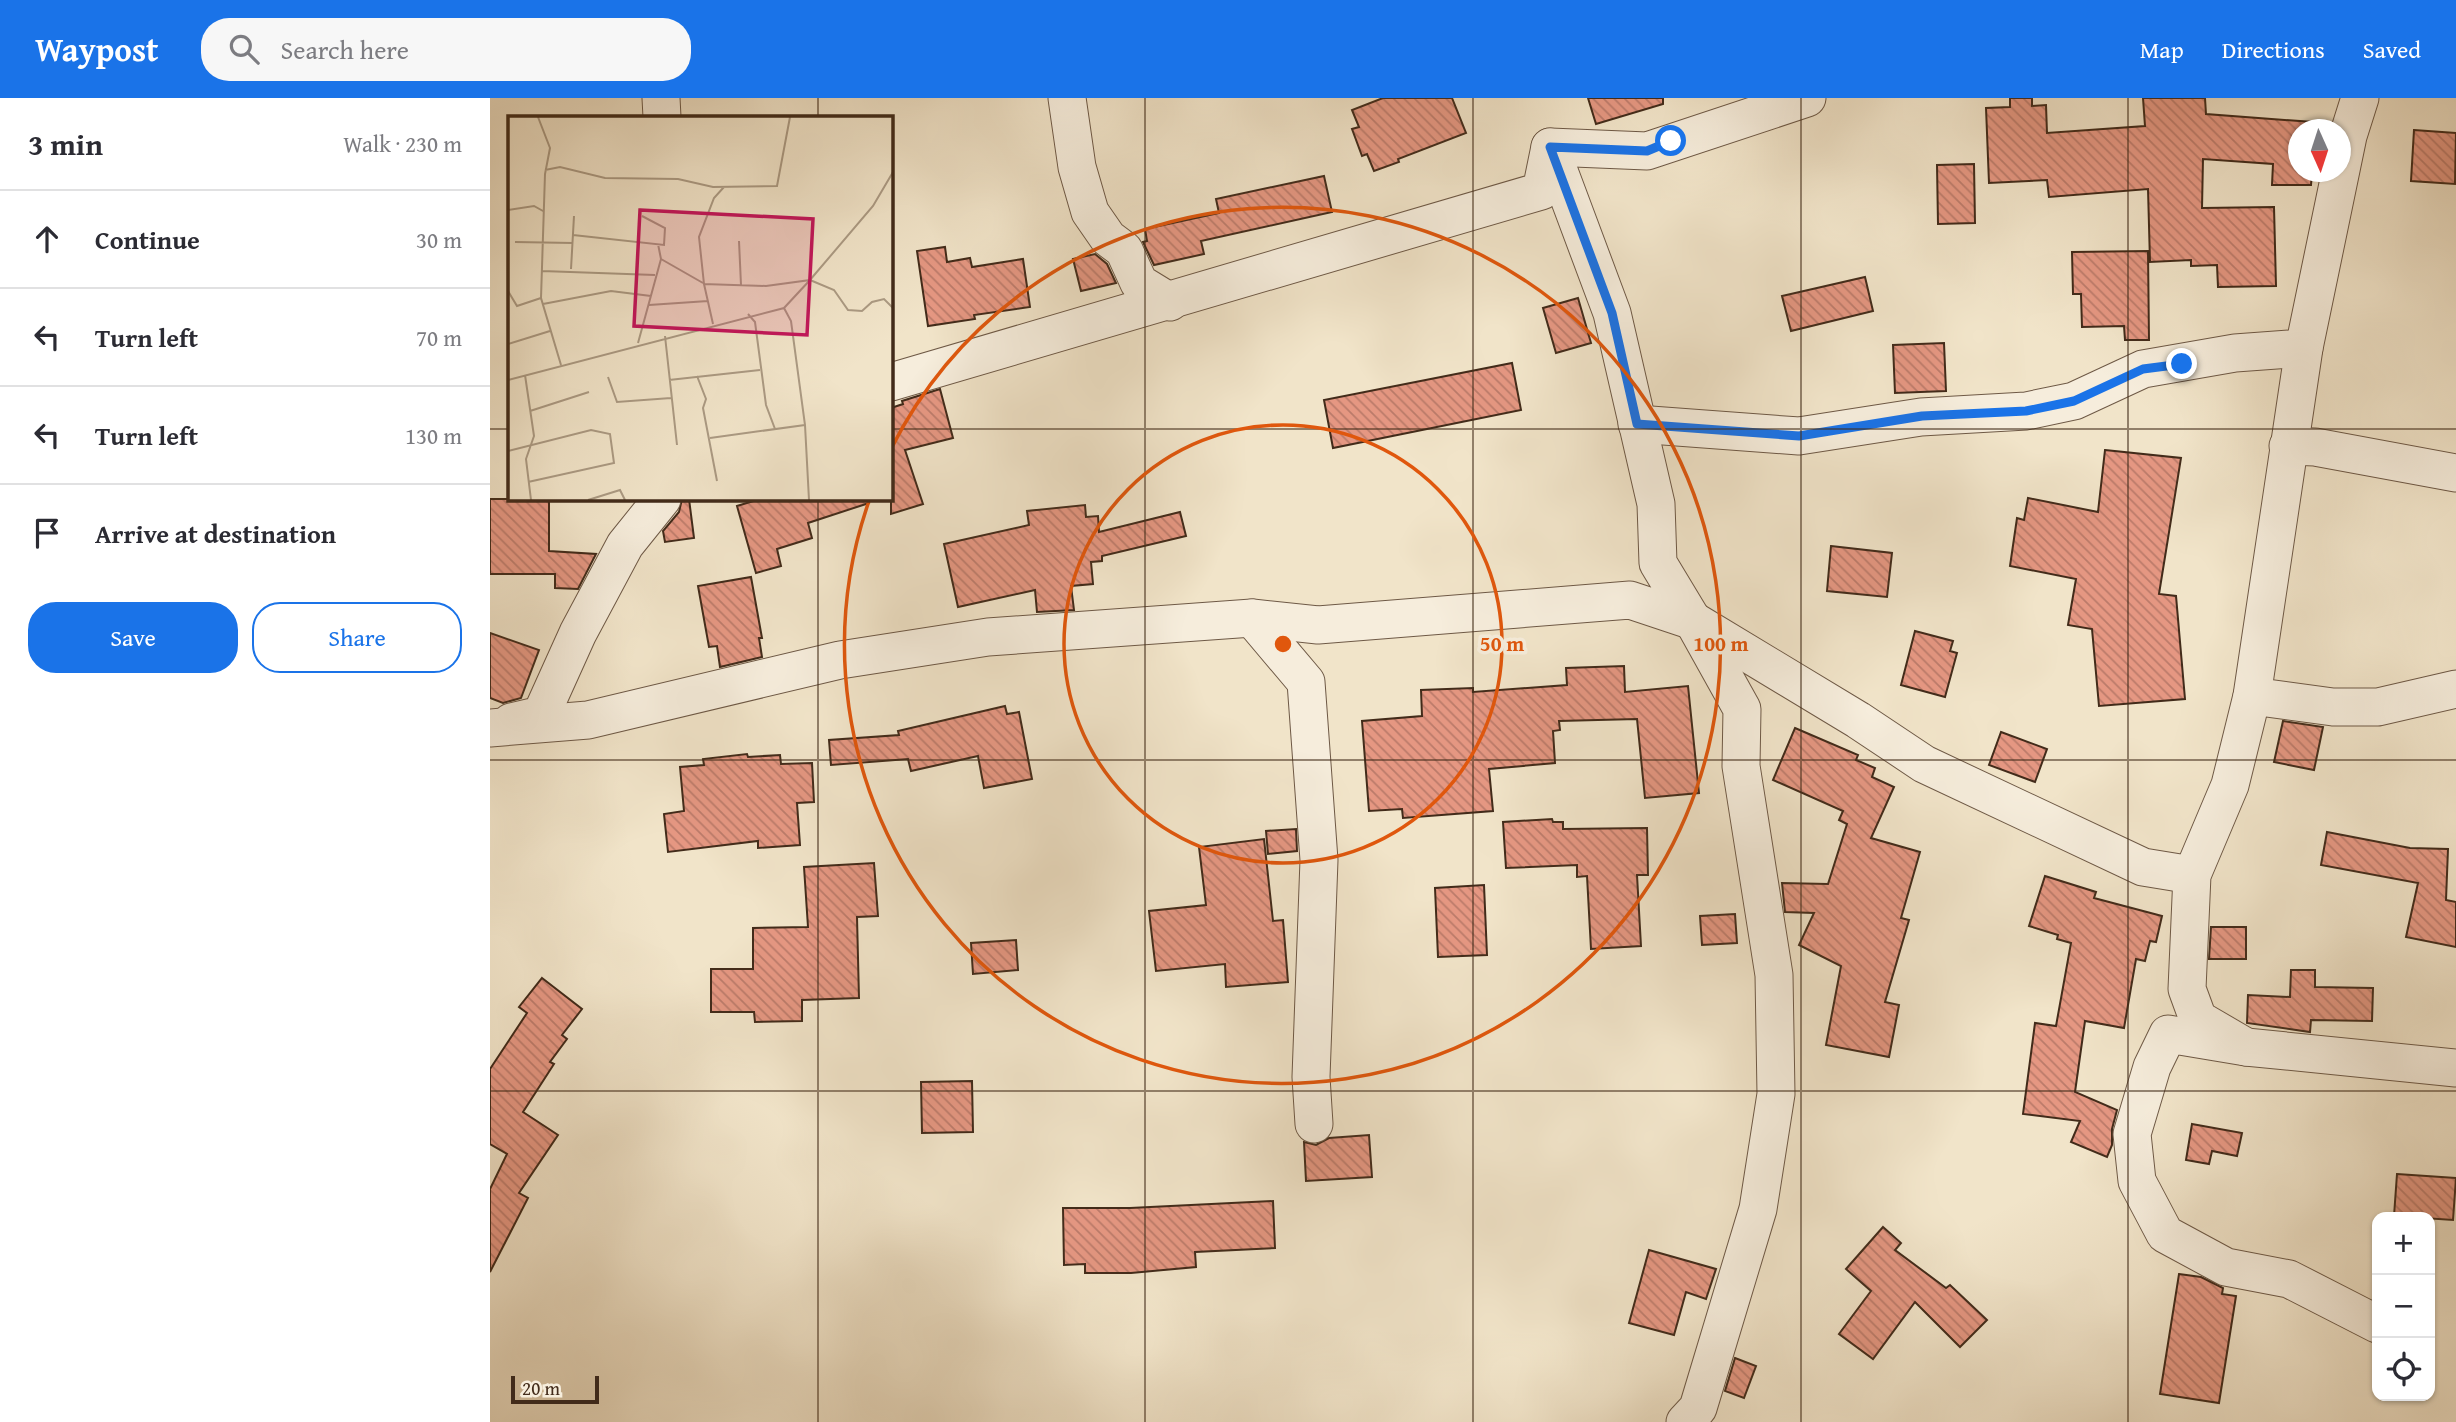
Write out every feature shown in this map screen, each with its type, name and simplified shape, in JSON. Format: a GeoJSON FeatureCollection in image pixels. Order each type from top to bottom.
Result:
{"type":"FeatureCollection","features":[{"type":"Feature","properties":{"kind":"street"},"geometry":{"type":"LineString","coordinates":[[661,98],[662,116]]}},
{"type":"Feature","properties":{"kind":"street"},"geometry":{"type":"LineString","coordinates":[[1067,98],[1077,167],[1090,212],[1108,238],[1124,250],[1139,283],[1170,302]]}},
{"type":"Feature","properties":{"kind":"street"},"geometry":{"type":"LineString","coordinates":[[1550,147],[1647,151],[1807,98]]}},
{"type":"Feature","properties":{"kind":"street"},"geometry":{"type":"LineString","coordinates":[[2246,1046],[2198,1018],[2187,989],[2192,875],[2230,785],[2252,696],[2304,348],[2348,136],[2360,98]]}},
{"type":"Feature","properties":{"kind":"street"},"geometry":{"type":"LineString","coordinates":[[892,382],[1541,191],[1550,147]]}},
{"type":"Feature","properties":{"kind":"street"},"geometry":{"type":"LineString","coordinates":[[1550,147],[1612,313],[1656,504],[1658,563],[1742,709],[1741,766],[1774,975],[1776,1094],[1758,1209],[1698,1408],[1685,1422]]}},
{"type":"Feature","properties":{"kind":"street"},"geometry":{"type":"LineString","coordinates":[[1637,424],[1799,436],[1922,416],[2026,411],[2074,401],[2143,369],[2235,353],[2304,348]]}},
{"type":"Feature","properties":{"kind":"street"},"geometry":{"type":"LineString","coordinates":[[2288,446],[2315,447],[2456,473]]}},
{"type":"Feature","properties":{"kind":"street"},"geometry":{"type":"LineString","coordinates":[[490,728],[541,715],[578,633],[625,545],[661,500]]}},
{"type":"Feature","properties":{"kind":"street"},"geometry":{"type":"LineString","coordinates":[[490,728],[588,720],[840,660],[988,637],[1252,618],[1318,625],[1630,600],[1693,621],[1858,720],[1924,764],[2143,867],[2192,875]]}},
{"type":"Feature","properties":{"kind":"street"},"geometry":{"type":"LineString","coordinates":[[1252,618],[1306,682],[1319,860],[1317,973],[1311,1077],[1314,1124]]}},
{"type":"Feature","properties":{"kind":"street"},"geometry":{"type":"LineString","coordinates":[[2252,696],[2333,707],[2378,707],[2456,689]]}},
{"type":"Feature","properties":{"kind":"street"},"geometry":{"type":"LineString","coordinates":[[2372,1321],[2289,1279],[2226,1267],[2165,1234],[2137,1181],[2132,1134],[2152,1067],[2168,1034],[2246,1046],[2456,1068]]}},
{"type":"Feature","properties":{"kind":"building"},"geometry":{"type":"Polygon","coordinates":[[[1383,98],[1452,98],[1466,133],[1374,171],[1367,154],[1362,156],[1352,129],[1359,127],[1352,110],[1383,98]]]}},
{"type":"Feature","properties":{"kind":"building"},"geometry":{"type":"Polygon","coordinates":[[[1588,98],[1663,98],[1663,104],[1596,124],[1588,98]]]}},
{"type":"Feature","properties":{"kind":"building"},"geometry":{"type":"Polygon","coordinates":[[[2010,98],[2032,98],[2032,106],[2046,105],[2047,133],[2145,126],[2143,98],[2205,98],[2206,114],[2288,120],[2288,182],[2311,182],[2311,185],[2272,185],[2273,164],[2203,159],[2202,208],[2274,207],[2276,286],[2218,287],[2217,265],[2191,266],[2191,260],[2150,262],[2148,189],[2049,197],[2047,180],[1989,183],[1986,108],[2010,107],[2010,98]]]}},
{"type":"Feature","properties":{"kind":"building"},"geometry":{"type":"Polygon","coordinates":[[[2414,130],[2456,133],[2455,184],[2411,181],[2414,130]]]}},
{"type":"Feature","properties":{"kind":"building"},"geometry":{"type":"Polygon","coordinates":[[[1974,164],[1975,223],[1938,224],[1937,165],[1974,164]]]}},
{"type":"Feature","properties":{"kind":"building"},"geometry":{"type":"Polygon","coordinates":[[[1324,176],[1332,212],[1201,241],[1204,254],[1154,265],[1143,242],[1147,241],[1145,229],[1219,213],[1216,199],[1324,176]]]}},
{"type":"Feature","properties":{"kind":"building"},"geometry":{"type":"Polygon","coordinates":[[[945,247],[947,262],[970,258],[972,267],[1023,259],[1030,307],[974,315],[975,319],[928,326],[917,251],[945,247]]]}},
{"type":"Feature","properties":{"kind":"building"},"geometry":{"type":"Polygon","coordinates":[[[2148,251],[2149,340],[2125,340],[2124,326],[2082,327],[2081,294],[2073,294],[2072,252],[2148,251]]]}},
{"type":"Feature","properties":{"kind":"building"},"geometry":{"type":"Polygon","coordinates":[[[1095,254],[1107,264],[1116,283],[1081,291],[1073,259],[1095,254]]]}},
{"type":"Feature","properties":{"kind":"building"},"geometry":{"type":"Polygon","coordinates":[[[1865,277],[1873,311],[1791,331],[1782,296],[1865,277]]]}},
{"type":"Feature","properties":{"kind":"building"},"geometry":{"type":"Polygon","coordinates":[[[1578,298],[1591,343],[1556,353],[1543,308],[1578,298]]]}},
{"type":"Feature","properties":{"kind":"building"},"geometry":{"type":"Polygon","coordinates":[[[1944,343],[1946,391],[1895,393],[1893,345],[1944,343]]]}},
{"type":"Feature","properties":{"kind":"building"},"geometry":{"type":"Polygon","coordinates":[[[1512,363],[1521,410],[1333,448],[1324,400],[1512,363]]]}},
{"type":"Feature","properties":{"kind":"building"},"geometry":{"type":"Polygon","coordinates":[[[940,389],[953,438],[905,450],[923,504],[891,514],[892,408],[903,404],[902,401],[940,389]]]}},
{"type":"Feature","properties":{"kind":"building"},"geometry":{"type":"Polygon","coordinates":[[[2105,450],[2181,458],[2159,594],[2176,596],[2185,699],[2099,706],[2092,629],[2068,625],[2076,579],[2010,566],[2017,518],[2024,520],[2028,498],[2098,512],[2105,450]]]}},
{"type":"Feature","properties":{"kind":"building"},"geometry":{"type":"Polygon","coordinates":[[[490,499],[549,500],[549,551],[596,554],[578,589],[555,588],[555,574],[490,574],[490,499]]]}},
{"type":"Feature","properties":{"kind":"building"},"geometry":{"type":"Polygon","coordinates":[[[682,500],[689,500],[694,538],[665,542],[663,531],[679,512],[682,500]]]}},
{"type":"Feature","properties":{"kind":"building"},"geometry":{"type":"Polygon","coordinates":[[[757,500],[868,500],[869,503],[808,523],[812,538],[777,549],[781,566],[756,573],[737,506],[757,500]]]}},
{"type":"Feature","properties":{"kind":"building"},"geometry":{"type":"Polygon","coordinates":[[[1085,505],[1086,517],[1098,516],[1099,532],[1180,512],[1186,536],[1102,556],[1102,561],[1091,562],[1093,584],[1071,586],[1074,610],[1037,612],[1035,590],[958,607],[944,544],[1029,525],[1027,511],[1085,505]]]}},
{"type":"Feature","properties":{"kind":"building"},"geometry":{"type":"Polygon","coordinates":[[[1831,546],[1892,553],[1887,597],[1827,591],[1831,546]]]}},
{"type":"Feature","properties":{"kind":"building"},"geometry":{"type":"Polygon","coordinates":[[[751,577],[762,638],[759,638],[762,657],[720,667],[717,646],[709,647],[698,586],[751,577]]]}},
{"type":"Feature","properties":{"kind":"building"},"geometry":{"type":"Polygon","coordinates":[[[1915,631],[1953,641],[1950,651],[1957,653],[1945,697],[1901,685],[1915,631]]]}},
{"type":"Feature","properties":{"kind":"building"},"geometry":{"type":"Polygon","coordinates":[[[490,633],[539,650],[521,698],[503,703],[490,698],[490,633]]]}},
{"type":"Feature","properties":{"kind":"building"},"geometry":{"type":"Polygon","coordinates":[[[1624,666],[1625,692],[1688,686],[1699,793],[1645,798],[1637,719],[1559,721],[1560,730],[1553,731],[1555,763],[1489,769],[1493,811],[1403,818],[1402,809],[1369,811],[1362,721],[1422,716],[1421,690],[1473,688],[1473,692],[1567,685],[1566,668],[1624,666]]]}},
{"type":"Feature","properties":{"kind":"building"},"geometry":{"type":"Polygon","coordinates":[[[1005,706],[1007,714],[1019,712],[1032,779],[984,788],[978,756],[911,771],[908,759],[831,765],[829,740],[899,735],[898,731],[1005,706]]]}},
{"type":"Feature","properties":{"kind":"building"},"geometry":{"type":"Polygon","coordinates":[[[2283,721],[2323,727],[2314,770],[2274,762],[2283,721]]]}},
{"type":"Feature","properties":{"kind":"building"},"geometry":{"type":"Polygon","coordinates":[[[1795,728],[1858,755],[1856,760],[1875,768],[1872,777],[1894,787],[1871,838],[1920,852],[1901,918],[1909,920],[1885,1002],[1899,1005],[1889,1057],[1826,1045],[1841,966],[1799,945],[1814,913],[1785,912],[1782,883],[1828,884],[1847,824],[1839,820],[1843,811],[1773,780],[1795,728]]]}},
{"type":"Feature","properties":{"kind":"building"},"geometry":{"type":"Polygon","coordinates":[[[2001,732],[2047,749],[2035,782],[1989,765],[2001,732]]]}},
{"type":"Feature","properties":{"kind":"building"},"geometry":{"type":"Polygon","coordinates":[[[747,754],[748,757],[780,755],[781,764],[812,763],[814,802],[797,803],[800,845],[758,848],[758,841],[668,852],[664,814],[684,811],[680,767],[704,765],[703,759],[747,754]]]}},
{"type":"Feature","properties":{"kind":"building"},"geometry":{"type":"Polygon","coordinates":[[[1552,819],[1553,822],[1563,822],[1563,829],[1647,828],[1648,875],[1637,875],[1641,946],[1591,949],[1587,876],[1577,877],[1577,865],[1506,868],[1503,822],[1552,819]]]}},
{"type":"Feature","properties":{"kind":"building"},"geometry":{"type":"Polygon","coordinates":[[[1296,829],[1297,851],[1268,854],[1266,831],[1296,829]]]}},
{"type":"Feature","properties":{"kind":"building"},"geometry":{"type":"Polygon","coordinates":[[[2327,832],[2410,848],[2448,849],[2446,900],[2456,902],[2456,947],[2406,937],[2418,883],[2321,865],[2327,832]]]}},
{"type":"Feature","properties":{"kind":"building"},"geometry":{"type":"Polygon","coordinates":[[[1264,839],[1273,921],[1283,920],[1288,982],[1226,987],[1225,964],[1156,971],[1149,911],[1206,905],[1199,847],[1264,839]]]}},
{"type":"Feature","properties":{"kind":"building"},"geometry":{"type":"Polygon","coordinates":[[[874,863],[878,916],[857,917],[859,998],[802,1000],[802,1021],[755,1022],[754,1012],[711,1012],[711,969],[753,969],[753,928],[808,927],[804,867],[874,863]]]}},
{"type":"Feature","properties":{"kind":"building"},"geometry":{"type":"Polygon","coordinates":[[[2045,876],[2096,892],[2094,898],[2162,916],[2156,942],[2150,941],[2145,961],[2136,959],[2124,1028],[2085,1021],[2075,1092],[2117,1110],[2112,1129],[2112,1145],[2107,1157],[2071,1142],[2080,1121],[2023,1114],[2035,1023],[2056,1026],[2071,943],[2057,939],[2058,935],[2029,926],[2045,876]]]}},
{"type":"Feature","properties":{"kind":"building"},"geometry":{"type":"Polygon","coordinates":[[[1484,885],[1487,955],[1438,957],[1435,888],[1484,885]]]}},
{"type":"Feature","properties":{"kind":"building"},"geometry":{"type":"Polygon","coordinates":[[[1735,914],[1737,943],[1702,945],[1700,916],[1735,914]]]}},
{"type":"Feature","properties":{"kind":"building"},"geometry":{"type":"Polygon","coordinates":[[[2211,927],[2246,927],[2246,959],[2209,959],[2211,927]]]}},
{"type":"Feature","properties":{"kind":"building"},"geometry":{"type":"Polygon","coordinates":[[[1016,940],[1018,970],[973,974],[971,943],[1016,940]]]}},
{"type":"Feature","properties":{"kind":"building"},"geometry":{"type":"Polygon","coordinates":[[[2291,970],[2315,970],[2315,987],[2373,988],[2372,1021],[2311,1020],[2310,1032],[2247,1023],[2248,995],[2290,997],[2291,970]]]}},
{"type":"Feature","properties":{"kind":"building"},"geometry":{"type":"Polygon","coordinates":[[[542,978],[582,1009],[562,1035],[567,1039],[550,1062],[554,1064],[523,1112],[558,1135],[519,1193],[528,1198],[490,1272],[490,1189],[507,1154],[490,1144],[490,1069],[527,1013],[519,1007],[542,978]]]}},
{"type":"Feature","properties":{"kind":"building"},"geometry":{"type":"Polygon","coordinates":[[[972,1081],[973,1132],[922,1133],[921,1082],[972,1081]]]}},
{"type":"Feature","properties":{"kind":"building"},"geometry":{"type":"Polygon","coordinates":[[[2192,1124],[2242,1133],[2237,1156],[2212,1151],[2209,1164],[2186,1160],[2192,1124]]]}},
{"type":"Feature","properties":{"kind":"building"},"geometry":{"type":"Polygon","coordinates":[[[1369,1135],[1372,1177],[1306,1181],[1304,1142],[1316,1145],[1329,1138],[1369,1135]]]}},
{"type":"Feature","properties":{"kind":"building"},"geometry":{"type":"Polygon","coordinates":[[[2397,1174],[2456,1178],[2453,1220],[2435,1219],[2435,1212],[2394,1212],[2397,1174]]]}},
{"type":"Feature","properties":{"kind":"building"},"geometry":{"type":"Polygon","coordinates":[[[1273,1201],[1275,1248],[1195,1252],[1196,1267],[1131,1273],[1085,1273],[1085,1264],[1064,1265],[1063,1208],[1130,1208],[1273,1201]]]}},
{"type":"Feature","properties":{"kind":"building"},"geometry":{"type":"Polygon","coordinates":[[[1883,1227],[1901,1243],[1895,1250],[1946,1288],[1950,1285],[1987,1320],[1960,1347],[1915,1302],[1873,1359],[1839,1334],[1871,1291],[1846,1269],[1883,1227]]]}},
{"type":"Feature","properties":{"kind":"building"},"geometry":{"type":"Polygon","coordinates":[[[1649,1250],[1716,1269],[1706,1299],[1686,1292],[1674,1335],[1629,1323],[1649,1250]]]}},
{"type":"Feature","properties":{"kind":"building"},"geometry":{"type":"Polygon","coordinates":[[[2179,1274],[2201,1277],[2223,1288],[2222,1294],[2236,1296],[2219,1403],[2160,1394],[2179,1274]]]}},
{"type":"Feature","properties":{"kind":"building"},"geometry":{"type":"Polygon","coordinates":[[[1735,1358],[1756,1366],[1744,1398],[1725,1391],[1735,1358]]]}},
{"type":"Feature","properties":{"kind":"route"},"geometry":{"type":"LineString","coordinates":[[1671,141],[1647,151],[1550,147],[1612,313],[1637,424],[1799,436],[1922,416],[2026,411],[2074,401],[2143,369],[2182,364]]}}]}
